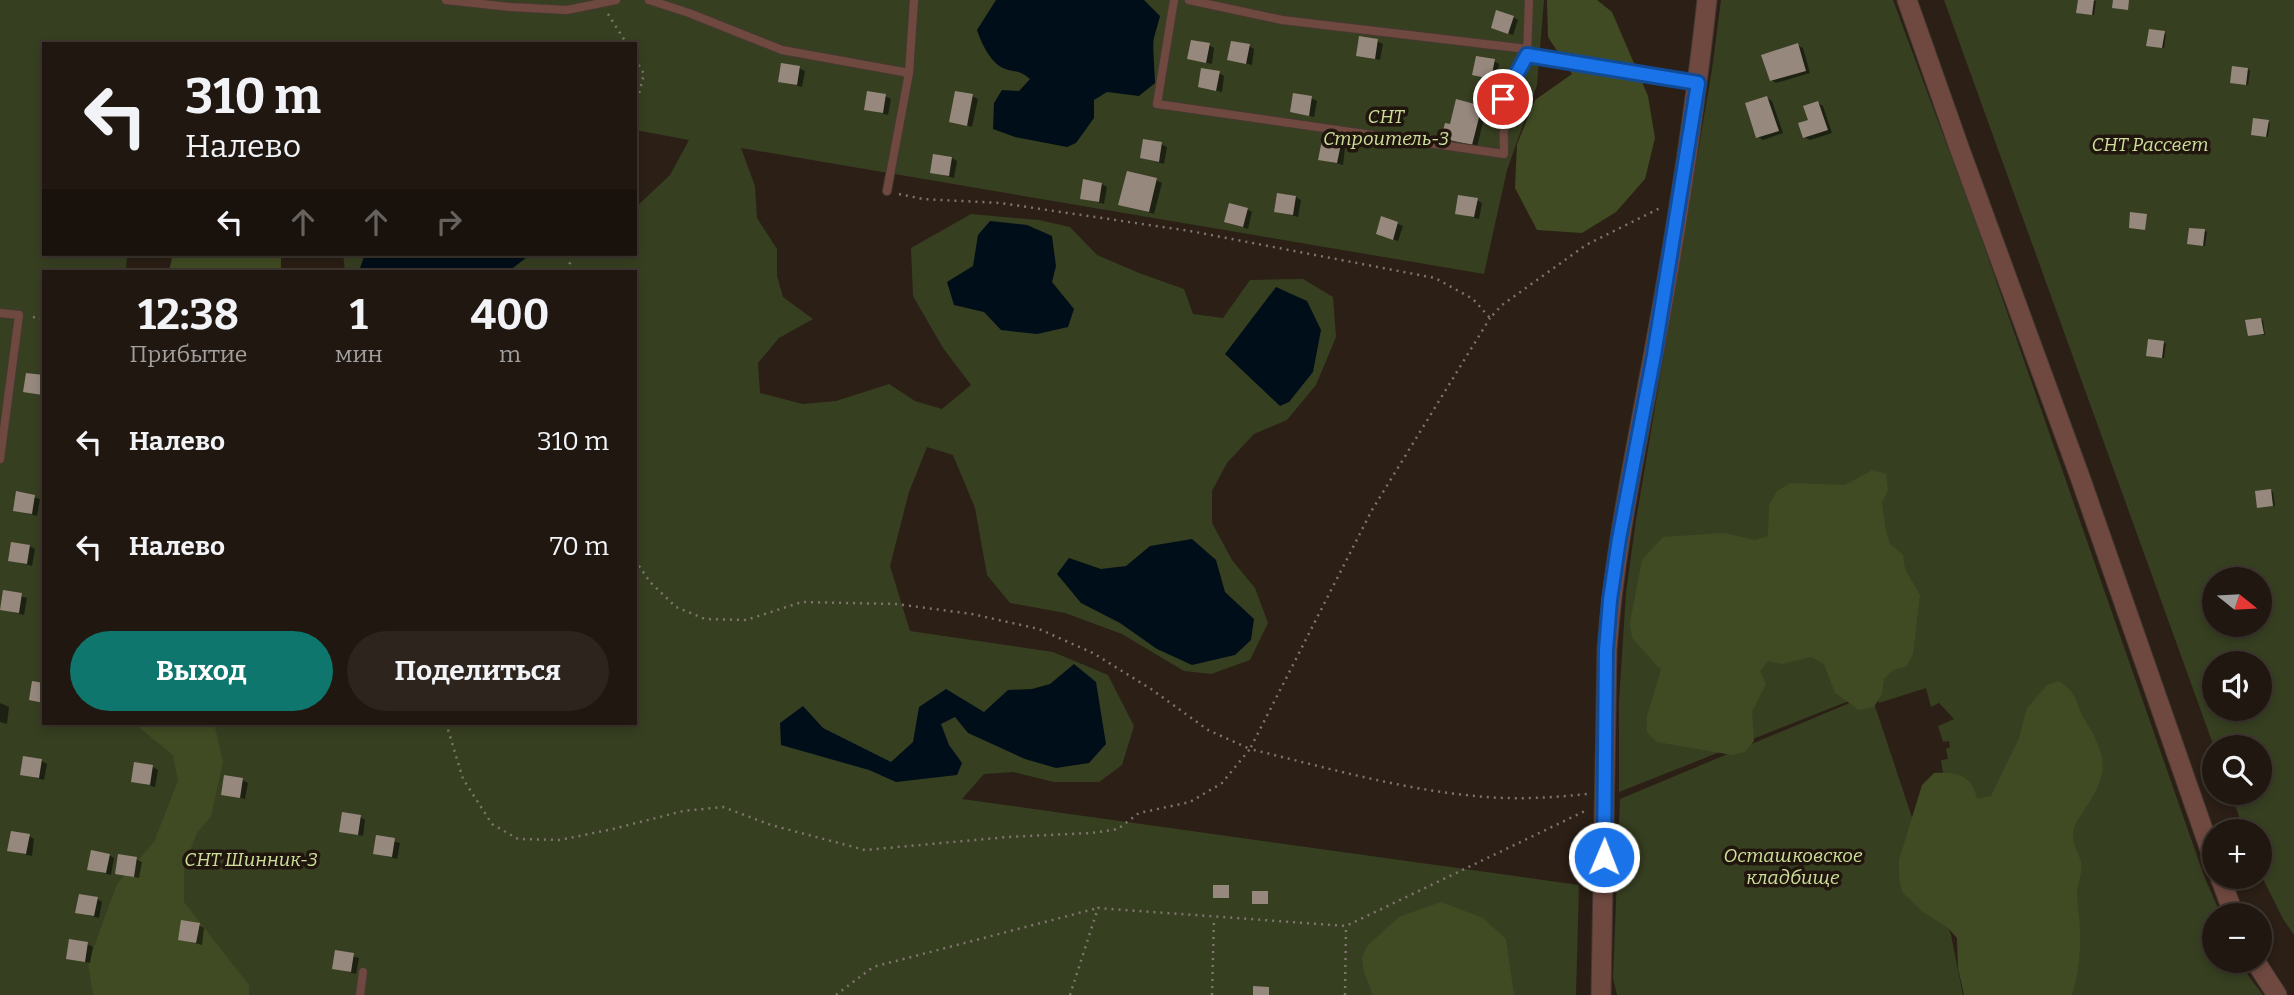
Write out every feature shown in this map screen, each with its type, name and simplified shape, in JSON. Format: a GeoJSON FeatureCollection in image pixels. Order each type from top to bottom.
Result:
{"type":"FeatureCollection","features":[{"type":"Feature","properties":{"kind":"street"},"geometry":{"type":"LineString","coordinates":[[1601,995],[1606,650],[1610,600],[1654,355],[1698,83],[1707,0]]}},
{"type":"Feature","properties":{"kind":"street"},"geometry":{"type":"LineString","coordinates":[[1907,0],[2080,477],[2202,826]]}},
{"type":"Feature","properties":{"kind":"street"},"geometry":{"type":"LineString","coordinates":[[2263,973],[2277,995]]}},
{"type":"Feature","properties":{"kind":"lane"},"geometry":{"type":"LineString","coordinates":[[446,0],[510,8],[567,10],[616,0]]}},
{"type":"Feature","properties":{"kind":"lane"},"geometry":{"type":"LineString","coordinates":[[649,0],[782,50],[909,74]]}},
{"type":"Feature","properties":{"kind":"lane"},"geometry":{"type":"LineString","coordinates":[[887,191],[909,74],[915,0]]}},
{"type":"Feature","properties":{"kind":"lane"},"geometry":{"type":"LineString","coordinates":[[1174,0],[1157,104],[1504,154],[1503,99],[1527,52],[1529,0]]}},
{"type":"Feature","properties":{"kind":"lane"},"geometry":{"type":"LineString","coordinates":[[1189,0],[1282,20],[1527,52],[1698,83]]}},
{"type":"Feature","properties":{"kind":"lane"},"geometry":{"type":"LineString","coordinates":[[0,313],[19,315],[0,459]]}},
{"type":"Feature","properties":{"kind":"lane"},"geometry":{"type":"LineString","coordinates":[[360,995],[363,972]]}},
{"type":"Feature","properties":{"kind":"path"},"geometry":{"type":"LineString","coordinates":[[600,2],[626,42]]}},
{"type":"Feature","properties":{"kind":"path"},"geometry":{"type":"LineString","coordinates":[[637,62],[644,74],[637,101]]}},
{"type":"Feature","properties":{"kind":"path"},"geometry":{"type":"LineString","coordinates":[[887,191],[923,199],[1000,203],[1190,231],[1435,278],[1473,299],[1490,318]]}},
{"type":"Feature","properties":{"kind":"path"},"geometry":{"type":"LineString","coordinates":[[447,725],[463,779],[492,824],[518,839],[560,840],[683,811],[723,807],[771,825],[865,850],[1008,836],[1092,833],[1118,829],[1139,813],[1190,802],[1222,783],[1250,749],[1373,510],[1490,318],[1502,305],[1586,246],[1679,198]]}},
{"type":"Feature","properties":{"kind":"path"},"geometry":{"type":"LineString","coordinates":[[637,563],[650,583],[676,607],[705,618],[746,620],[802,602],[897,604],[972,614],[1039,629],[1093,653],[1151,689],[1208,730],[1250,749],[1374,780],[1476,796],[1605,797]]}},
{"type":"Feature","properties":{"kind":"path"},"geometry":{"type":"LineString","coordinates":[[836,995],[873,967],[1098,908],[1346,926],[1605,797]]}},
{"type":"Feature","properties":{"kind":"path"},"geometry":{"type":"LineString","coordinates":[[1070,995],[1098,908]]}},
{"type":"Feature","properties":{"kind":"path"},"geometry":{"type":"LineString","coordinates":[[1212,995],[1214,916]]}},
{"type":"Feature","properties":{"kind":"path"},"geometry":{"type":"LineString","coordinates":[[1345,995],[1346,926]]}},
{"type":"Feature","properties":{"kind":"green space"},"geometry":{"type":"Polygon","coordinates":[[[0,0],[1544,0],[1537,85],[1507,170],[1484,274],[741,148],[755,186],[757,218],[777,249],[777,276],[783,297],[813,319],[779,338],[758,363],[760,393],[803,404],[836,401],[889,384],[915,401],[942,409],[971,385],[943,348],[913,296],[911,248],[971,214],[1039,220],[1070,227],[1097,255],[1184,289],[1193,314],[1223,318],[1250,280],[1303,279],[1333,297],[1336,337],[1316,385],[1287,420],[1254,434],[1227,463],[1212,491],[1212,523],[1232,560],[1255,588],[1268,623],[1250,660],[1211,674],[1184,671],[1122,634],[1065,613],[1010,603],[987,575],[975,508],[953,455],[927,447],[909,492],[890,566],[910,631],[1053,652],[1108,675],[1134,726],[1122,765],[1099,782],[1054,782],[1013,772],[984,774],[962,799],[1579,885],[1576,995],[0,995],[0,0]]]}},
{"type":"Feature","properties":{"kind":"green space"},"geometry":{"type":"Polygon","coordinates":[[[1547,0],[1597,0],[1612,12],[1648,96],[1655,138],[1645,179],[1616,212],[1582,233],[1537,230],[1515,188],[1517,144],[1535,100],[1572,74],[1548,37],[1547,0]]]}},
{"type":"Feature","properties":{"kind":"green space"},"geometry":{"type":"Polygon","coordinates":[[[1721,0],[1893,0],[1977,226],[2202,870],[2202,889],[2210,889],[2216,903],[2202,903],[2202,973],[2247,973],[2263,995],[2021,995],[1945,786],[1941,760],[1948,759],[1946,749],[1950,747],[1949,741],[1943,742],[1938,726],[1954,719],[1939,703],[1931,707],[1926,688],[1879,703],[1874,691],[1619,792],[1619,702],[1626,592],[1721,0]]]}},
{"type":"Feature","properties":{"kind":"green space","name":"СНТ Рассвет"},"geometry":{"type":"Polygon","coordinates":[[[1944,0],[2294,0],[2294,935],[2268,889],[2272,889],[2272,819],[2240,819],[2235,805],[2272,805],[2272,735],[2210,735],[2205,721],[2272,721],[2272,651],[2202,651],[2202,714],[1944,0]]]}},
{"type":"Feature","properties":{"kind":"green space"},"geometry":{"type":"Polygon","coordinates":[[[173,256],[281,256],[281,270],[169,270],[173,256]]]}},
{"type":"Feature","properties":{"kind":"green space"},"geometry":{"type":"Polygon","coordinates":[[[1872,470],[1886,474],[1888,490],[1882,503],[1886,531],[1890,544],[1903,555],[1905,569],[1920,595],[1913,654],[1907,666],[1893,670],[1884,679],[1882,694],[1874,707],[1859,710],[1835,693],[1824,664],[1811,657],[1782,664],[1768,661],[1760,671],[1766,684],[1752,712],[1754,741],[1745,752],[1732,755],[1657,742],[1647,732],[1647,716],[1661,670],[1632,638],[1630,623],[1642,560],[1663,537],[1724,533],[1755,540],[1768,536],[1769,505],[1777,491],[1790,483],[1845,485],[1872,470]]]}},
{"type":"Feature","properties":{"kind":"green space"},"geometry":{"type":"Polygon","coordinates":[[[2059,681],[2075,699],[2093,734],[2103,766],[2098,787],[2077,821],[2073,834],[2081,866],[2077,894],[2079,956],[2072,995],[1964,995],[1958,968],[1957,938],[1902,892],[1899,860],[1922,785],[1934,773],[1950,773],[1967,780],[1977,799],[1991,796],[2019,738],[2027,708],[2047,685],[2059,681]]]}},
{"type":"Feature","properties":{"kind":"green space","name":"Осташковское кладбище"},"geometry":{"type":"Polygon","coordinates":[[[1871,694],[1951,935],[1963,995],[1617,995],[1613,978],[1620,799],[1871,694]]]}},
{"type":"Feature","properties":{"kind":"green space"},"geometry":{"type":"Polygon","coordinates":[[[136,725],[214,725],[223,762],[211,816],[197,833],[184,865],[184,902],[249,985],[249,995],[93,995],[88,963],[117,884],[154,842],[178,781],[173,755],[136,725]]]}},
{"type":"Feature","properties":{"kind":"green space"},"geometry":{"type":"Polygon","coordinates":[[[1441,902],[1483,918],[1506,939],[1514,995],[1373,995],[1364,972],[1362,957],[1368,945],[1399,917],[1441,902]]]}},
{"type":"Feature","properties":{"kind":"water"},"geometry":{"type":"Polygon","coordinates":[[[996,0],[1144,0],[1160,16],[1153,41],[1155,83],[1139,96],[1107,92],[1094,100],[1094,118],[1076,143],[1067,147],[1015,137],[993,129],[994,103],[1002,90],[1019,91],[1030,79],[998,65],[990,57],[981,40],[977,30],[996,0]]]}},
{"type":"Feature","properties":{"kind":"water"},"geometry":{"type":"Polygon","coordinates":[[[990,221],[1027,225],[1052,236],[1056,266],[1052,282],[1074,309],[1068,327],[1037,334],[1001,330],[984,312],[954,305],[947,282],[973,266],[978,235],[990,221]]]}},
{"type":"Feature","properties":{"kind":"water"},"geometry":{"type":"Polygon","coordinates":[[[364,256],[528,256],[510,270],[359,270],[364,256]]]}},
{"type":"Feature","properties":{"kind":"water"},"geometry":{"type":"Polygon","coordinates":[[[1276,287],[1307,301],[1321,330],[1313,372],[1289,402],[1280,406],[1225,354],[1276,287]]]}},
{"type":"Feature","properties":{"kind":"water"},"geometry":{"type":"Polygon","coordinates":[[[1192,539],[1216,560],[1225,592],[1254,619],[1251,640],[1235,655],[1192,665],[1157,649],[1120,623],[1081,603],[1057,574],[1069,558],[1101,569],[1126,566],[1150,546],[1192,539]]]}},
{"type":"Feature","properties":{"kind":"water"},"geometry":{"type":"Polygon","coordinates":[[[1074,664],[1096,682],[1106,744],[1089,763],[1056,768],[1025,759],[968,733],[955,717],[941,724],[949,745],[962,763],[957,775],[896,782],[869,770],[781,745],[780,723],[803,706],[823,728],[891,762],[913,742],[919,707],[946,689],[984,712],[1008,690],[1032,689],[1050,684],[1074,664]]]}},
{"type":"Feature","properties":{"kind":"building"},"geometry":{"type":"Polygon","coordinates":[[[2078,0],[2094,0],[2092,15],[2076,13],[2078,0]]]}},
{"type":"Feature","properties":{"kind":"building"},"geometry":{"type":"Polygon","coordinates":[[[2113,0],[2129,0],[2128,10],[2112,8],[2113,0]]]}},
{"type":"Feature","properties":{"kind":"building"},"geometry":{"type":"Polygon","coordinates":[[[1496,10],[1514,16],[1508,34],[1491,28],[1496,10]]]}},
{"type":"Feature","properties":{"kind":"building"},"geometry":{"type":"Polygon","coordinates":[[[2149,29],[2165,31],[2162,48],[2146,46],[2149,29]]]}},
{"type":"Feature","properties":{"kind":"building"},"geometry":{"type":"Polygon","coordinates":[[[1359,36],[1378,39],[1375,59],[1356,56],[1359,36]]]}},
{"type":"Feature","properties":{"kind":"building"},"geometry":{"type":"Polygon","coordinates":[[[1191,40],[1210,43],[1206,63],[1187,59],[1191,40]]]}},
{"type":"Feature","properties":{"kind":"building"},"geometry":{"type":"Polygon","coordinates":[[[1231,41],[1250,44],[1246,64],[1227,60],[1231,41]]]}},
{"type":"Feature","properties":{"kind":"building"},"geometry":{"type":"Polygon","coordinates":[[[1798,43],[1806,71],[1770,81],[1761,55],[1798,43]]]}},
{"type":"Feature","properties":{"kind":"building"},"geometry":{"type":"Polygon","coordinates":[[[1476,56],[1495,59],[1491,79],[1472,75],[1476,56]]]}},
{"type":"Feature","properties":{"kind":"building"},"geometry":{"type":"Polygon","coordinates":[[[781,63],[800,66],[797,85],[778,82],[781,63]]]}},
{"type":"Feature","properties":{"kind":"building"},"geometry":{"type":"Polygon","coordinates":[[[2232,66],[2248,68],[2246,85],[2230,83],[2232,66]]]}},
{"type":"Feature","properties":{"kind":"building"},"geometry":{"type":"Polygon","coordinates":[[[1201,68],[1220,71],[1216,91],[1198,87],[1201,68]]]}},
{"type":"Feature","properties":{"kind":"building"},"geometry":{"type":"Polygon","coordinates":[[[867,91],[886,94],[883,113],[864,110],[867,91]]]}},
{"type":"Feature","properties":{"kind":"building"},"geometry":{"type":"Polygon","coordinates":[[[955,91],[973,94],[967,126],[949,122],[955,91]]]}},
{"type":"Feature","properties":{"kind":"building"},"geometry":{"type":"Polygon","coordinates":[[[1293,93],[1312,96],[1309,116],[1290,112],[1293,93]]]}},
{"type":"Feature","properties":{"kind":"building"},"geometry":{"type":"Polygon","coordinates":[[[1767,96],[1779,131],[1756,138],[1745,103],[1767,96]]]}},
{"type":"Feature","properties":{"kind":"building"},"geometry":{"type":"Polygon","coordinates":[[[1456,99],[1482,106],[1472,145],[1441,138],[1445,123],[1450,124],[1456,99]]]}},
{"type":"Feature","properties":{"kind":"building"},"geometry":{"type":"Polygon","coordinates":[[[1818,101],[1828,130],[1803,138],[1798,123],[1808,120],[1803,106],[1818,101]]]}},
{"type":"Feature","properties":{"kind":"building"},"geometry":{"type":"Polygon","coordinates":[[[2253,118],[2269,120],[2266,137],[2251,135],[2253,118]]]}},
{"type":"Feature","properties":{"kind":"building"},"geometry":{"type":"Polygon","coordinates":[[[1143,139],[1162,142],[1159,162],[1140,158],[1143,139]]]}},
{"type":"Feature","properties":{"kind":"building"},"geometry":{"type":"Polygon","coordinates":[[[1322,140],[1341,144],[1337,163],[1318,160],[1322,140]]]}},
{"type":"Feature","properties":{"kind":"building"},"geometry":{"type":"Polygon","coordinates":[[[933,154],[952,157],[949,176],[930,173],[933,154]]]}},
{"type":"Feature","properties":{"kind":"building"},"geometry":{"type":"Polygon","coordinates":[[[1127,171],[1157,178],[1149,212],[1118,205],[1127,171]]]}},
{"type":"Feature","properties":{"kind":"building"},"geometry":{"type":"Polygon","coordinates":[[[1083,179],[1102,183],[1099,202],[1080,199],[1083,179]]]}},
{"type":"Feature","properties":{"kind":"building"},"geometry":{"type":"Polygon","coordinates":[[[1277,193],[1296,196],[1293,215],[1274,212],[1277,193]]]}},
{"type":"Feature","properties":{"kind":"building"},"geometry":{"type":"Polygon","coordinates":[[[1458,195],[1478,198],[1474,217],[1455,214],[1458,195]]]}},
{"type":"Feature","properties":{"kind":"building"},"geometry":{"type":"Polygon","coordinates":[[[1229,203],[1248,208],[1243,227],[1224,222],[1229,203]]]}},
{"type":"Feature","properties":{"kind":"building"},"geometry":{"type":"Polygon","coordinates":[[[2130,212],[2147,214],[2145,230],[2129,228],[2130,212]]]}},
{"type":"Feature","properties":{"kind":"building"},"geometry":{"type":"Polygon","coordinates":[[[1381,216],[1398,222],[1393,240],[1376,234],[1381,216]]]}},
{"type":"Feature","properties":{"kind":"building"},"geometry":{"type":"Polygon","coordinates":[[[2189,228],[2205,229],[2203,246],[2187,244],[2189,228]]]}},
{"type":"Feature","properties":{"kind":"building"},"geometry":{"type":"Polygon","coordinates":[[[2261,318],[2264,334],[2248,336],[2245,320],[2261,318]]]}},
{"type":"Feature","properties":{"kind":"building"},"geometry":{"type":"Polygon","coordinates":[[[2148,339],[2164,341],[2162,358],[2146,356],[2148,339]]]}},
{"type":"Feature","properties":{"kind":"building"},"geometry":{"type":"Polygon","coordinates":[[[26,373],[42,375],[42,395],[23,392],[26,373]]]}},
{"type":"Feature","properties":{"kind":"building"},"geometry":{"type":"Polygon","coordinates":[[[2271,489],[2273,506],[2257,508],[2255,491],[2271,489]]]}},
{"type":"Feature","properties":{"kind":"building"},"geometry":{"type":"Polygon","coordinates":[[[16,491],[35,495],[32,514],[13,511],[16,491]]]}},
{"type":"Feature","properties":{"kind":"building"},"geometry":{"type":"Polygon","coordinates":[[[11,542],[30,545],[27,564],[8,561],[11,542]]]}},
{"type":"Feature","properties":{"kind":"building"},"geometry":{"type":"Polygon","coordinates":[[[3,590],[22,593],[19,613],[0,610],[3,590]]]}},
{"type":"Feature","properties":{"kind":"building"},"geometry":{"type":"Polygon","coordinates":[[[32,681],[42,683],[42,703],[29,700],[32,681]]]}},
{"type":"Feature","properties":{"kind":"building"},"geometry":{"type":"Polygon","coordinates":[[[23,756],[42,759],[39,778],[20,775],[23,756]]]}},
{"type":"Feature","properties":{"kind":"building"},"geometry":{"type":"Polygon","coordinates":[[[134,762],[153,765],[150,785],[131,782],[134,762]]]}},
{"type":"Feature","properties":{"kind":"building"},"geometry":{"type":"Polygon","coordinates":[[[224,775],[243,778],[240,798],[221,795],[224,775]]]}},
{"type":"Feature","properties":{"kind":"building"},"geometry":{"type":"Polygon","coordinates":[[[342,812],[361,815],[358,835],[339,832],[342,812]]]}},
{"type":"Feature","properties":{"kind":"building"},"geometry":{"type":"Polygon","coordinates":[[[11,831],[30,834],[26,854],[7,851],[11,831]]]}},
{"type":"Feature","properties":{"kind":"building"},"geometry":{"type":"Polygon","coordinates":[[[376,835],[395,838],[392,857],[373,854],[376,835]]]}},
{"type":"Feature","properties":{"kind":"building"},"geometry":{"type":"Polygon","coordinates":[[[91,850],[110,854],[106,873],[87,870],[91,850]]]}},
{"type":"Feature","properties":{"kind":"building"},"geometry":{"type":"Polygon","coordinates":[[[118,854],[137,857],[134,877],[115,874],[118,854]]]}},
{"type":"Feature","properties":{"kind":"building"},"geometry":{"type":"Polygon","coordinates":[[[1213,885],[1229,885],[1229,898],[1213,898],[1213,885]]]}},
{"type":"Feature","properties":{"kind":"building"},"geometry":{"type":"Polygon","coordinates":[[[1252,891],[1268,891],[1268,904],[1252,904],[1252,891]]]}},
{"type":"Feature","properties":{"kind":"building"},"geometry":{"type":"Polygon","coordinates":[[[79,894],[98,897],[94,916],[75,913],[79,894]]]}},
{"type":"Feature","properties":{"kind":"building"},"geometry":{"type":"Polygon","coordinates":[[[181,920],[200,923],[196,943],[178,940],[181,920]]]}},
{"type":"Feature","properties":{"kind":"building"},"geometry":{"type":"Polygon","coordinates":[[[69,939],[88,942],[85,962],[66,959],[69,939]]]}},
{"type":"Feature","properties":{"kind":"building"},"geometry":{"type":"Polygon","coordinates":[[[335,950],[354,953],[351,972],[332,969],[335,950]]]}},
{"type":"Feature","properties":{"kind":"building"},"geometry":{"type":"Polygon","coordinates":[[[1253,986],[1269,987],[1269,995],[1253,995],[1253,986]]]}},
{"type":"Feature","properties":{"kind":"route"},"geometry":{"type":"LineString","coordinates":[[1503,99],[1527,55],[1698,83],[1654,355],[1610,600],[1606,650],[1604,857]]}},
{"type":"Feature","properties":{"kind":"park label","name":"СНТ Строитель-3"},"geometry":{"type":"Point","coordinates":[1386,127]}},
{"type":"Feature","properties":{"kind":"park label","name":"СНТ Шинник-3"},"geometry":{"type":"Point","coordinates":[251,859]}}]}
